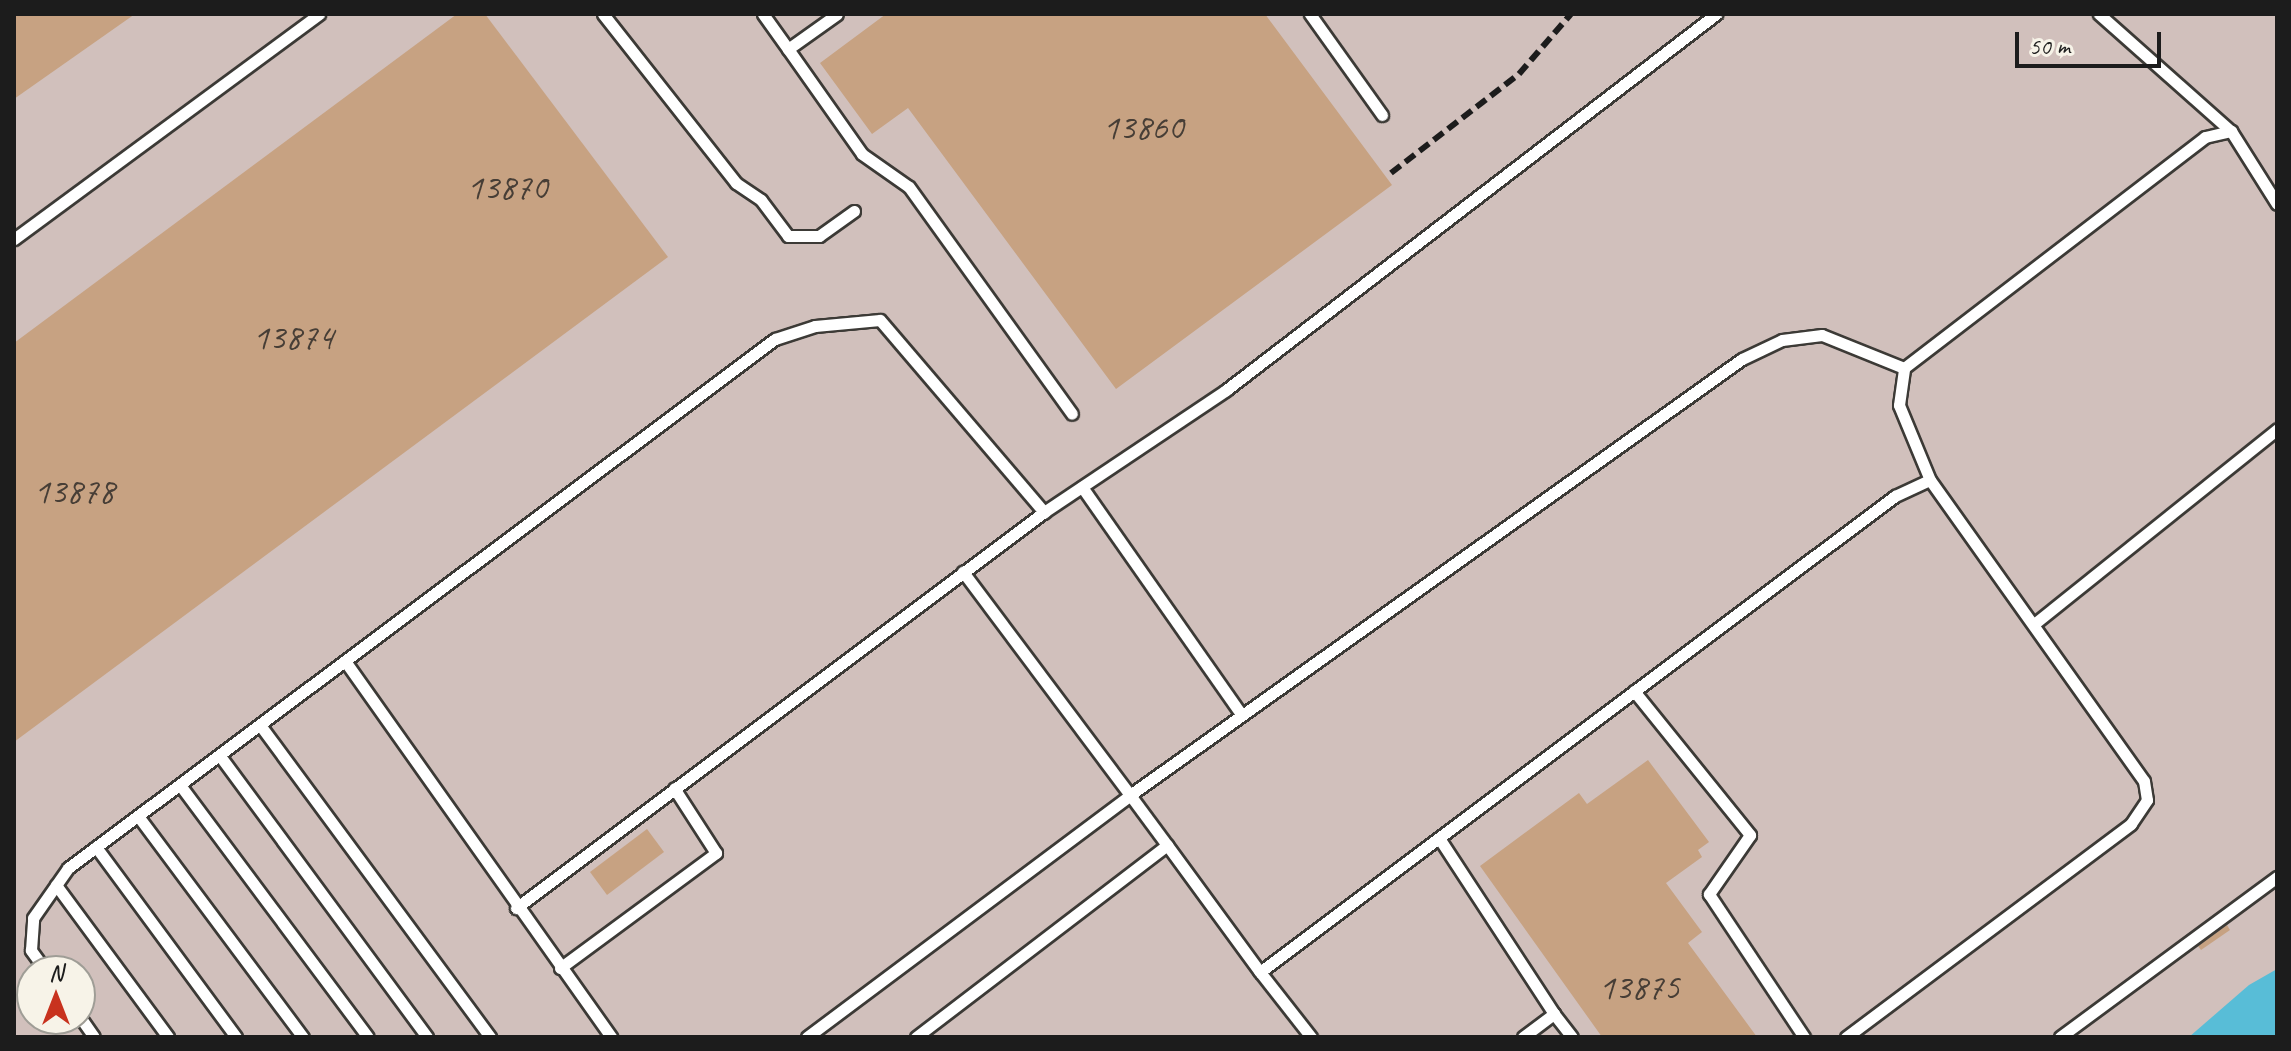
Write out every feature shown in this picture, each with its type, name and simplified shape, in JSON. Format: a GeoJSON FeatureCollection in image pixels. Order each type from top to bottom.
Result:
{"type":"FeatureCollection","features":[{"type":"Feature","properties":{"kind":"lane"},"geometry":{"type":"LineString","coordinates":[[14,239],[319,14]]}},
{"type":"Feature","properties":{"kind":"lane"},"geometry":{"type":"LineString","coordinates":[[603,14],[736,183],[761,200],[788,236],[819,236],[854,211]]}},
{"type":"Feature","properties":{"kind":"lane"},"geometry":{"type":"LineString","coordinates":[[763,14],[862,154],[909,187],[1072,414]]}},
{"type":"Feature","properties":{"kind":"lane"},"geometry":{"type":"LineString","coordinates":[[788,49],[837,14]]}},
{"type":"Feature","properties":{"kind":"lane"},"geometry":{"type":"LineString","coordinates":[[1310,14],[1382,115]]}},
{"type":"Feature","properties":{"kind":"lane"},"geometry":{"type":"LineString","coordinates":[[516,908],[1044,512],[1226,390],[1716,14]]}},
{"type":"Feature","properties":{"kind":"lane"},"geometry":{"type":"LineString","coordinates":[[2099,14],[2231,131],[2277,204]]}},
{"type":"Feature","properties":{"kind":"lane"},"geometry":{"type":"LineString","coordinates":[[1846,1037],[2131,824],[2147,800],[2144,781],[1930,480],[1899,405],[1904,368],[2205,137],[2231,131]]}},
{"type":"Feature","properties":{"kind":"lane"},"geometry":{"type":"LineString","coordinates":[[35,955],[31,950],[33,918],[56,885],[96,847],[775,339],[815,326],[880,320],[1044,512]]}},
{"type":"Feature","properties":{"kind":"lane"},"geometry":{"type":"LineString","coordinates":[[807,1037],[1241,714],[1742,359],[1782,340],[1822,335],[1904,368]]}},
{"type":"Feature","properties":{"kind":"lane"},"geometry":{"type":"LineString","coordinates":[[2034,624],[2277,429]]}},
{"type":"Feature","properties":{"kind":"lane"},"geometry":{"type":"LineString","coordinates":[[1260,972],[1895,496],[1930,480]]}},
{"type":"Feature","properties":{"kind":"lane"},"geometry":{"type":"LineString","coordinates":[[1082,487],[1241,714]]}},
{"type":"Feature","properties":{"kind":"lane"},"geometry":{"type":"LineString","coordinates":[[963,572],[1311,1037]]}},
{"type":"Feature","properties":{"kind":"lane"},"geometry":{"type":"LineString","coordinates":[[345,661],[516,908],[611,1037]]}},
{"type":"Feature","properties":{"kind":"lane"},"geometry":{"type":"LineString","coordinates":[[1634,691],[1750,835],[1709,894],[1804,1037]]}},
{"type":"Feature","properties":{"kind":"lane"},"geometry":{"type":"LineString","coordinates":[[260,725],[490,1037]]}},
{"type":"Feature","properties":{"kind":"lane"},"geometry":{"type":"LineString","coordinates":[[220,756],[427,1037]]}},
{"type":"Feature","properties":{"kind":"lane"},"geometry":{"type":"LineString","coordinates":[[180,785],[368,1037]]}},
{"type":"Feature","properties":{"kind":"lane"},"geometry":{"type":"LineString","coordinates":[[560,968],[716,853],[674,788]]}},
{"type":"Feature","properties":{"kind":"lane"},"geometry":{"type":"LineString","coordinates":[[138,816],[303,1037]]}},
{"type":"Feature","properties":{"kind":"lane"},"geometry":{"type":"LineString","coordinates":[[1439,838],[1572,1037]]}},
{"type":"Feature","properties":{"kind":"lane"},"geometry":{"type":"LineString","coordinates":[[916,1037],[1167,845]]}},
{"type":"Feature","properties":{"kind":"lane"},"geometry":{"type":"LineString","coordinates":[[96,847],[236,1037]]}},
{"type":"Feature","properties":{"kind":"lane"},"geometry":{"type":"LineString","coordinates":[[2060,1037],[2277,877]]}},
{"type":"Feature","properties":{"kind":"lane"},"geometry":{"type":"LineString","coordinates":[[56,885],[168,1037]]}},
{"type":"Feature","properties":{"kind":"lane"},"geometry":{"type":"LineString","coordinates":[[1523,1037],[1554,1014]]}},
{"type":"Feature","properties":{"kind":"shaded area"},"geometry":{"type":"Polygon","coordinates":[[[14,14],[2277,14],[2277,1037],[14,1037],[14,14]]]}},
{"type":"Feature","properties":{"kind":"water"},"geometry":{"type":"Polygon","coordinates":[[[2277,969],[2277,1037],[2189,1037],[2249,985],[2277,969]]]}},
{"type":"Feature","properties":{"kind":"building"},"geometry":{"type":"Polygon","coordinates":[[[14,14],[135,14],[14,99],[14,14]]]}},
{"type":"Feature","properties":{"kind":"building"},"geometry":{"type":"Polygon","coordinates":[[[457,14],[485,14],[668,257],[14,742],[14,343],[457,14]]]}},
{"type":"Feature","properties":{"kind":"building"},"geometry":{"type":"Polygon","coordinates":[[[886,14],[1265,14],[1392,185],[1116,389],[908,108],[872,134],[820,63],[886,14]]]}},
{"type":"Feature","properties":{"kind":"building"},"geometry":{"type":"Polygon","coordinates":[[[1648,760],[1709,842],[1698,850],[1702,857],[1666,883],[1702,932],[1688,943],[1757,1037],[1602,1037],[1480,866],[1579,793],[1587,804],[1648,760]]]}},
{"type":"Feature","properties":{"kind":"building"},"geometry":{"type":"Polygon","coordinates":[[[647,829],[664,852],[607,895],[590,872],[647,829]]]}},
{"type":"Feature","properties":{"kind":"building"},"geometry":{"type":"Polygon","coordinates":[[[2227,925],[2230,930],[2201,950],[2198,946],[2227,925]]]}},
{"type":"Feature","properties":{"kind":"railway"},"geometry":{"type":"LineString","coordinates":[[1391,173],[1519,74],[1571,14]]}}]}
